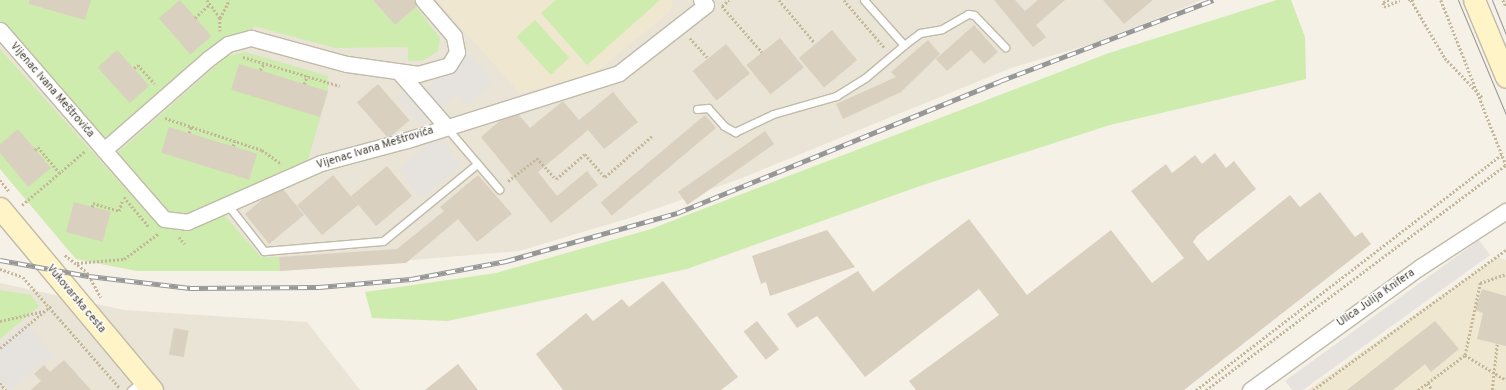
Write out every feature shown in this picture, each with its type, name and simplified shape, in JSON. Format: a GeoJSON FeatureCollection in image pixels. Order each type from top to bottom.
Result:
{"type":"FeatureCollection","features":[{"type":"Feature","properties":{"kind":"main road"},"geometry":{"type":"LineString","coordinates":[[1474,0],[1506,77]]}},
{"type":"Feature","properties":{"kind":"main road","name":"Vukovarska cesta"},"geometry":{"type":"LineString","coordinates":[[0,208],[142,386]]}},
{"type":"Feature","properties":{"kind":"street"},"geometry":{"type":"LineString","coordinates":[[101,146],[147,112],[224,40],[251,38],[347,64],[399,72],[430,74],[449,65],[457,52],[454,36],[423,0]]}},
{"type":"Feature","properties":{"kind":"street","name":"Vijenac Ivana Meštrovića"},"geometry":{"type":"LineString","coordinates":[[0,30],[164,219],[187,222],[321,163],[619,73],[706,2]]}},
{"type":"Feature","properties":{"kind":"street"},"geometry":{"type":"LineString","coordinates":[[399,72],[446,126]]}},
{"type":"Feature","properties":{"kind":"street","name":"Ulica Julija Knifera"},"geometry":{"type":"LineString","coordinates":[[1250,390],[1420,267],[1506,211]]}},
{"type":"Feature","properties":{"kind":"lane"},"geometry":{"type":"LineString","coordinates":[[864,0],[904,45]]}},
{"type":"Feature","properties":{"kind":"lane"},"geometry":{"type":"LineString","coordinates":[[697,109],[708,108],[724,126],[735,132],[773,114],[836,96],[920,33],[942,30],[968,14],[974,15],[1005,48]]}},
{"type":"Feature","properties":{"kind":"lane"},"geometry":{"type":"LineString","coordinates":[[446,126],[499,189]]}},
{"type":"Feature","properties":{"kind":"lane"},"geometry":{"type":"LineString","coordinates":[[227,204],[264,251],[383,241],[477,164]]}},
{"type":"Feature","properties":{"kind":"path"},"geometry":{"type":"LineString","coordinates":[[207,0],[209,5],[220,18],[224,40],[237,55],[340,86]]}},
{"type":"Feature","properties":{"kind":"path"},"geometry":{"type":"LineString","coordinates":[[220,18],[228,0]]}},
{"type":"Feature","properties":{"kind":"path"},"geometry":{"type":"LineString","coordinates":[[779,0],[815,43]]}},
{"type":"Feature","properties":{"kind":"path"},"geometry":{"type":"LineString","coordinates":[[844,0],[892,55]]}},
{"type":"Feature","properties":{"kind":"path"},"geometry":{"type":"LineString","coordinates":[[1390,0],[1383,3],[1384,6],[1400,0]]}},
{"type":"Feature","properties":{"kind":"path"},"geometry":{"type":"LineString","coordinates":[[1411,0],[1445,58],[1473,92],[1482,97]]}},
{"type":"Feature","properties":{"kind":"path"},"geometry":{"type":"LineString","coordinates":[[1206,390],[1506,165],[1482,97],[1441,0]]}},
{"type":"Feature","properties":{"kind":"path"},"geometry":{"type":"LineString","coordinates":[[1504,0],[1506,6]]}},
{"type":"Feature","properties":{"kind":"path"},"geometry":{"type":"LineString","coordinates":[[195,18],[209,5]]}},
{"type":"Feature","properties":{"kind":"path"},"geometry":{"type":"LineString","coordinates":[[722,6],[762,52]]}},
{"type":"Feature","properties":{"kind":"path"},"geometry":{"type":"LineString","coordinates":[[687,35],[708,58]]}},
{"type":"Feature","properties":{"kind":"path"},"geometry":{"type":"LineString","coordinates":[[260,70],[264,63]]}},
{"type":"Feature","properties":{"kind":"path"},"geometry":{"type":"LineString","coordinates":[[134,68],[138,65],[160,89]]}},
{"type":"Feature","properties":{"kind":"path"},"geometry":{"type":"LineString","coordinates":[[304,84],[307,76]]}},
{"type":"Feature","properties":{"kind":"path"},"geometry":{"type":"LineString","coordinates":[[147,112],[276,156],[286,169]]}},
{"type":"Feature","properties":{"kind":"path"},"geometry":{"type":"LineString","coordinates":[[189,133],[191,126]]}},
{"type":"Feature","properties":{"kind":"path"},"geometry":{"type":"LineString","coordinates":[[499,189],[537,158],[556,179],[585,154],[605,177],[652,136]]}},
{"type":"Feature","properties":{"kind":"path"},"geometry":{"type":"LineString","coordinates":[[233,146],[235,141]]}},
{"type":"Feature","properties":{"kind":"path"},"geometry":{"type":"LineString","coordinates":[[22,206],[60,173],[101,146]]}},
{"type":"Feature","properties":{"kind":"path"},"geometry":{"type":"LineString","coordinates":[[35,150],[38,147],[60,173]]}},
{"type":"Feature","properties":{"kind":"path"},"geometry":{"type":"LineString","coordinates":[[1196,390],[1502,154]]}},
{"type":"Feature","properties":{"kind":"path"},"geometry":{"type":"LineString","coordinates":[[92,207],[93,203],[119,211],[123,200]]}},
{"type":"Feature","properties":{"kind":"path"},"geometry":{"type":"LineString","coordinates":[[77,263],[124,259],[163,231]]}},
{"type":"Feature","properties":{"kind":"path"},"geometry":{"type":"LineString","coordinates":[[1313,390],[1506,250]]}},
{"type":"Feature","properties":{"kind":"path"},"geometry":{"type":"LineString","coordinates":[[0,269],[23,276],[51,306],[121,390]]}},
{"type":"Feature","properties":{"kind":"path"},"geometry":{"type":"LineString","coordinates":[[1418,390],[1465,355],[1480,283],[1506,274]]}},
{"type":"Feature","properties":{"kind":"path"},"geometry":{"type":"LineString","coordinates":[[0,348],[51,306]]}},
{"type":"Feature","properties":{"kind":"path"},"geometry":{"type":"LineString","coordinates":[[0,321],[46,310]]}},
{"type":"Feature","properties":{"kind":"path"},"geometry":{"type":"LineString","coordinates":[[1492,390],[1497,344]]}},
{"type":"Feature","properties":{"kind":"path"},"geometry":{"type":"LineString","coordinates":[[1465,355],[1506,380]]}},
{"type":"Feature","properties":{"kind":"path"},"geometry":{"type":"LineString","coordinates":[[0,383],[6,390]]}},
{"type":"Feature","properties":{"kind":"path"},"geometry":{"type":"LineString","coordinates":[[1428,383],[1432,390]]}},
{"type":"Feature","properties":{"kind":"shaded area"},"geometry":{"type":"Polygon","coordinates":[[[0,0],[1202,0],[1101,41],[1011,68],[742,178],[633,217],[519,251],[280,271],[138,271],[76,259],[0,169],[0,0]]]}},
{"type":"Feature","properties":{"kind":"shaded area"},"geometry":{"type":"Polygon","coordinates":[[[437,0],[673,0],[670,12],[596,72],[520,94],[437,0]]]}},
{"type":"Feature","properties":{"kind":"shaded area"},"geometry":{"type":"Polygon","coordinates":[[[468,53],[493,81],[467,105],[458,94],[421,126],[396,97],[405,90],[414,99],[468,53]]]}},
{"type":"Feature","properties":{"kind":"shaded area"},"geometry":{"type":"Polygon","coordinates":[[[439,137],[462,166],[421,198],[398,169],[439,137]]]}},
{"type":"Feature","properties":{"kind":"shaded area"},"geometry":{"type":"Polygon","coordinates":[[[1479,240],[1490,255],[1303,390],[1292,390],[1285,381],[1479,240]]]}},
{"type":"Feature","properties":{"kind":"shaded area"},"geometry":{"type":"Polygon","coordinates":[[[1497,257],[1506,260],[1506,390],[1308,390],[1497,257]]]}},
{"type":"Feature","properties":{"kind":"shaded area"},"geometry":{"type":"Polygon","coordinates":[[[0,283],[124,310],[307,322],[360,390],[0,390],[0,283]]]}},
{"type":"Feature","properties":{"kind":"shaded area"},"geometry":{"type":"Polygon","coordinates":[[[25,321],[54,355],[10,390],[0,379],[0,344],[25,321]]]}},
{"type":"Feature","properties":{"kind":"green space"},"geometry":{"type":"Polygon","coordinates":[[[0,0],[373,0],[395,25],[416,7],[440,38],[438,51],[424,60],[408,61],[408,47],[335,48],[254,26],[251,33],[228,36],[104,143],[0,22],[0,0]]]}},
{"type":"Feature","properties":{"kind":"green space"},"geometry":{"type":"Polygon","coordinates":[[[556,0],[660,0],[587,65],[541,13],[556,0]]]}},
{"type":"Feature","properties":{"kind":"green space"},"geometry":{"type":"Polygon","coordinates":[[[1277,0],[1291,0],[1305,37],[1306,79],[1110,125],[923,185],[687,269],[448,321],[372,318],[365,292],[496,273],[651,229],[1109,53],[1277,0]]]}},
{"type":"Feature","properties":{"kind":"green space"},"geometry":{"type":"Polygon","coordinates":[[[535,20],[569,58],[551,75],[516,37],[535,20]]]}},
{"type":"Feature","properties":{"kind":"green space"},"geometry":{"type":"Polygon","coordinates":[[[0,49],[158,225],[179,228],[224,215],[261,257],[279,257],[280,271],[137,271],[76,259],[0,169],[0,49]]]}},
{"type":"Feature","properties":{"kind":"green space"},"geometry":{"type":"Polygon","coordinates":[[[245,52],[328,76],[328,91],[307,163],[186,217],[171,216],[115,155],[227,56],[245,52]]]}},
{"type":"Feature","properties":{"kind":"green space"},"geometry":{"type":"Polygon","coordinates":[[[0,290],[31,295],[39,306],[0,339],[0,290]]]}},
{"type":"Feature","properties":{"kind":"building"},"geometry":{"type":"Polygon","coordinates":[[[29,0],[91,0],[85,20],[29,4],[29,0]]]}},
{"type":"Feature","properties":{"kind":"building"},"geometry":{"type":"Polygon","coordinates":[[[180,0],[211,36],[190,55],[159,18],[180,0]]]}},
{"type":"Feature","properties":{"kind":"building"},"geometry":{"type":"Polygon","coordinates":[[[373,0],[414,0],[417,6],[395,25],[373,0]]]}},
{"type":"Feature","properties":{"kind":"building"},"geometry":{"type":"Polygon","coordinates":[[[994,0],[1015,0],[1025,11],[1038,0],[1065,0],[1036,25],[1046,37],[1033,47],[994,0]]]}},
{"type":"Feature","properties":{"kind":"building"},"geometry":{"type":"Polygon","coordinates":[[[1103,0],[1153,0],[1124,24],[1103,0]]]}},
{"type":"Feature","properties":{"kind":"building"},"geometry":{"type":"Polygon","coordinates":[[[974,25],[998,52],[984,64],[971,50],[947,71],[936,59],[974,25]]]}},
{"type":"Feature","properties":{"kind":"building"},"geometry":{"type":"Polygon","coordinates":[[[832,30],[857,60],[824,88],[799,58],[832,30]]]}},
{"type":"Feature","properties":{"kind":"building"},"geometry":{"type":"Polygon","coordinates":[[[780,38],[804,68],[770,95],[747,65],[780,38]]]}},
{"type":"Feature","properties":{"kind":"building"},"geometry":{"type":"Polygon","coordinates":[[[928,40],[940,54],[901,92],[843,119],[836,104],[896,77],[891,72],[928,40]]]}},
{"type":"Feature","properties":{"kind":"building"},"geometry":{"type":"Polygon","coordinates":[[[726,44],[750,74],[716,101],[693,71],[726,44]]]}},
{"type":"Feature","properties":{"kind":"building"},"geometry":{"type":"Polygon","coordinates":[[[117,50],[149,86],[130,103],[98,67],[117,50]]]}},
{"type":"Feature","properties":{"kind":"building"},"geometry":{"type":"Polygon","coordinates":[[[239,64],[328,91],[320,117],[231,90],[239,64]]]}},
{"type":"Feature","properties":{"kind":"building"},"geometry":{"type":"Polygon","coordinates":[[[378,84],[409,120],[388,139],[357,102],[378,84]]]}},
{"type":"Feature","properties":{"kind":"building"},"geometry":{"type":"Polygon","coordinates":[[[613,92],[638,122],[604,149],[588,130],[538,172],[557,196],[587,171],[598,185],[551,223],[481,137],[502,119],[518,114],[530,128],[563,101],[579,120],[613,92]]]}},
{"type":"Feature","properties":{"kind":"building"},"geometry":{"type":"Polygon","coordinates":[[[705,115],[716,128],[612,215],[601,202],[705,115]]]}},
{"type":"Feature","properties":{"kind":"building"},"geometry":{"type":"Polygon","coordinates":[[[169,127],[257,154],[249,180],[161,153],[169,127]]]}},
{"type":"Feature","properties":{"kind":"building"},"geometry":{"type":"Polygon","coordinates":[[[18,129],[51,168],[28,187],[0,153],[0,144],[18,129]]]}},
{"type":"Feature","properties":{"kind":"building"},"geometry":{"type":"Polygon","coordinates":[[[765,131],[774,144],[687,205],[678,192],[765,131]]]}},
{"type":"Feature","properties":{"kind":"building"},"geometry":{"type":"Polygon","coordinates":[[[1215,153],[1226,168],[1234,161],[1256,189],[1197,236],[1193,242],[1208,261],[1290,195],[1300,207],[1320,192],[1355,237],[1362,232],[1371,244],[1184,390],[916,390],[909,381],[999,315],[979,289],[865,377],[817,316],[797,328],[787,314],[858,271],[873,292],[969,219],[1027,295],[1111,230],[1152,283],[1184,258],[1131,191],[1166,164],[1172,173],[1195,155],[1202,164],[1215,153]]]}},
{"type":"Feature","properties":{"kind":"building"},"geometry":{"type":"Polygon","coordinates":[[[387,166],[412,196],[376,226],[351,196],[387,166]]]}},
{"type":"Feature","properties":{"kind":"building"},"geometry":{"type":"Polygon","coordinates":[[[333,175],[358,205],[322,235],[297,205],[333,175]]]}},
{"type":"Feature","properties":{"kind":"building"},"geometry":{"type":"Polygon","coordinates":[[[478,175],[512,214],[477,242],[458,219],[406,263],[280,271],[279,257],[397,249],[444,211],[440,207],[478,175]]]}},
{"type":"Feature","properties":{"kind":"building"},"geometry":{"type":"Polygon","coordinates":[[[283,189],[304,215],[269,244],[245,214],[264,198],[283,189]]]}},
{"type":"Feature","properties":{"kind":"building"},"geometry":{"type":"Polygon","coordinates":[[[74,202],[111,212],[103,242],[66,232],[74,202]]]}},
{"type":"Feature","properties":{"kind":"building"},"geometry":{"type":"Polygon","coordinates":[[[827,230],[855,267],[770,296],[766,282],[761,284],[752,256],[827,230]]]}},
{"type":"Feature","properties":{"kind":"building"},"geometry":{"type":"Polygon","coordinates":[[[663,281],[738,377],[721,390],[563,390],[536,354],[586,313],[593,321],[622,299],[629,307],[663,281]]]}},
{"type":"Feature","properties":{"kind":"building"},"geometry":{"type":"Polygon","coordinates":[[[1482,289],[1506,296],[1506,346],[1477,339],[1483,313],[1475,310],[1482,289]]]}},
{"type":"Feature","properties":{"kind":"building"},"geometry":{"type":"Polygon","coordinates":[[[757,321],[779,349],[766,360],[744,331],[757,321]]]}},
{"type":"Feature","properties":{"kind":"building"},"geometry":{"type":"Polygon","coordinates":[[[1435,321],[1459,349],[1431,372],[1425,364],[1393,390],[1347,390],[1435,321]]]}},
{"type":"Feature","properties":{"kind":"building"},"geometry":{"type":"Polygon","coordinates":[[[174,328],[189,331],[184,357],[169,355],[174,328]]]}},
{"type":"Feature","properties":{"kind":"building"},"geometry":{"type":"Polygon","coordinates":[[[64,360],[91,390],[31,390],[41,381],[34,374],[44,365],[50,372],[64,360]]]}},
{"type":"Feature","properties":{"kind":"building"},"geometry":{"type":"Polygon","coordinates":[[[458,364],[478,390],[425,390],[458,364]]]}},
{"type":"Feature","properties":{"kind":"tram line"},"geometry":{"type":"LineString","coordinates":[[1458,0],[1506,115]]}},
{"type":"Feature","properties":{"kind":"tram line"},"geometry":{"type":"LineString","coordinates":[[1492,0],[1506,35]]}},
{"type":"Feature","properties":{"kind":"railway"},"geometry":{"type":"LineString","coordinates":[[0,260],[89,276],[190,288],[319,287],[411,279],[506,261],[677,213],[1000,81],[1213,0]]}}]}
